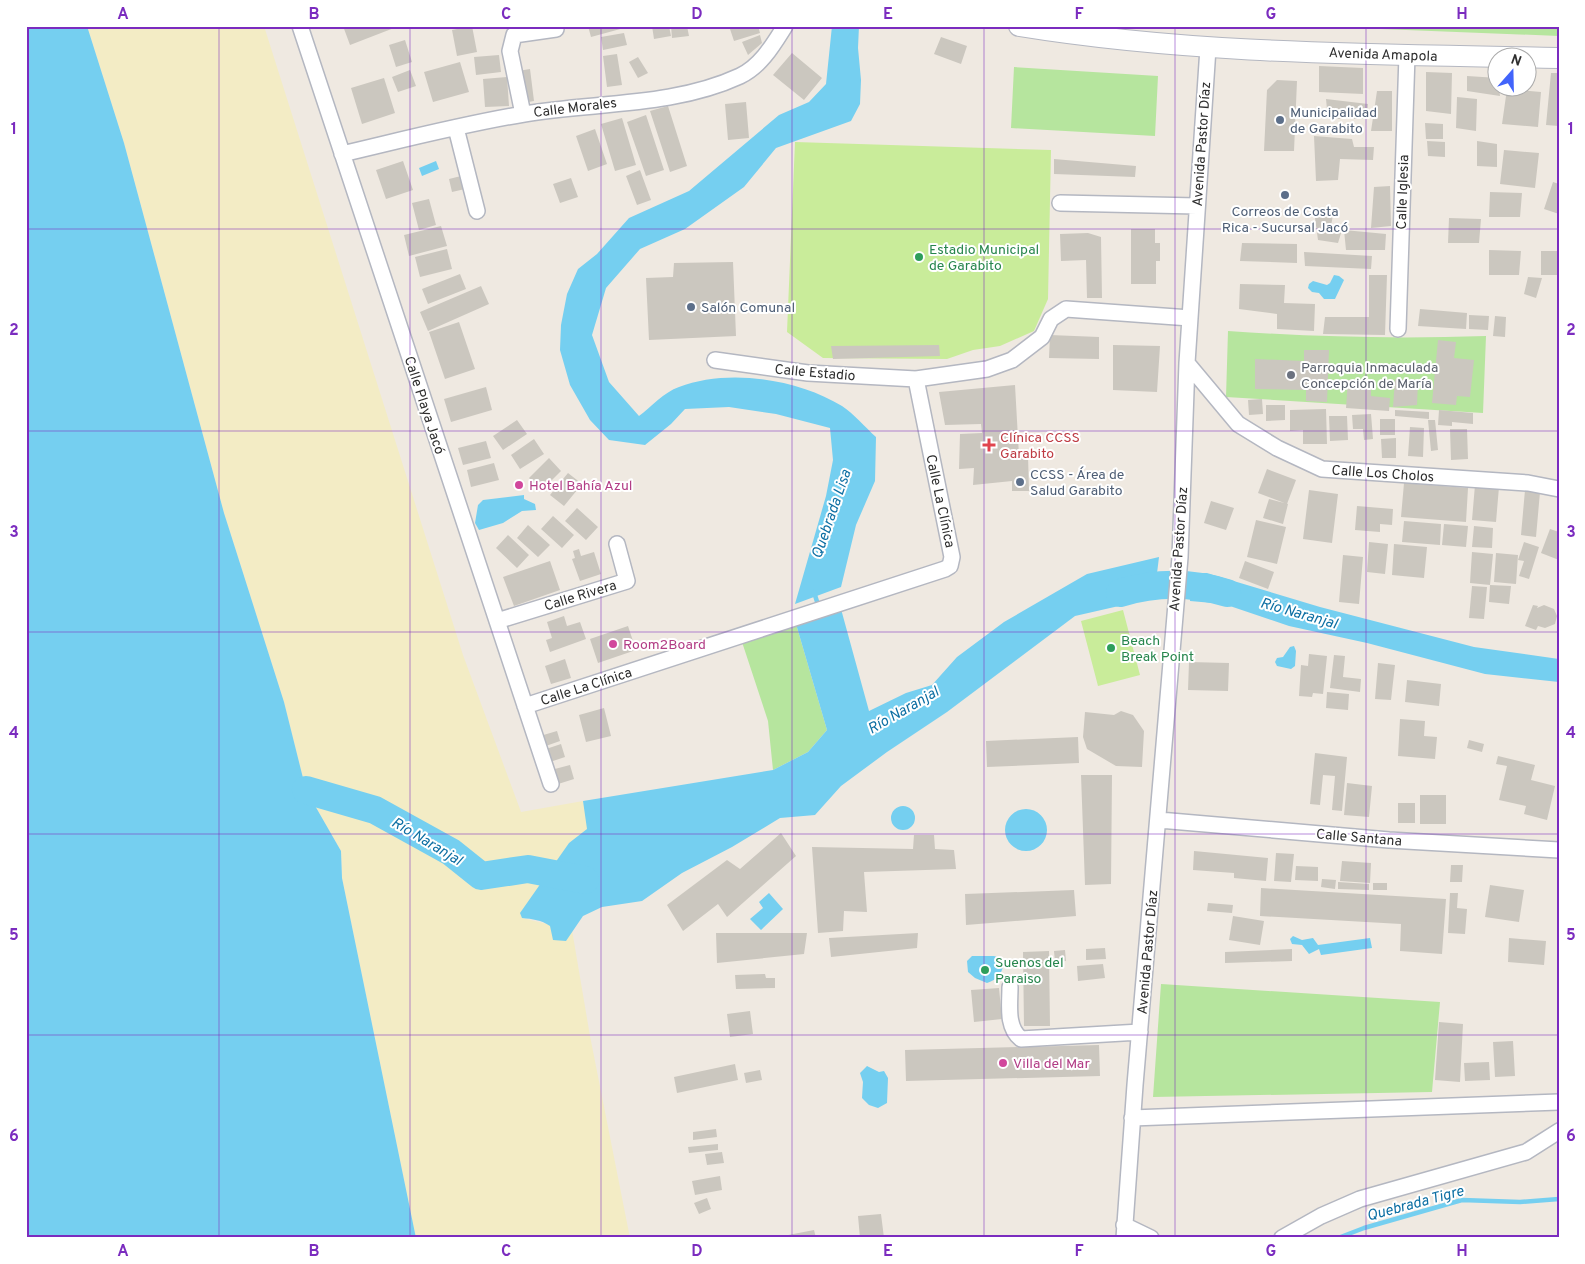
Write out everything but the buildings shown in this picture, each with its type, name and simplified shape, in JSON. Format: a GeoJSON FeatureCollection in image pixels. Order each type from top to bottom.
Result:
{"type":"FeatureCollection","features":[{"type":"Feature","properties":{"kind":"street","name":"Calle Playa Jacó"},"geometry":{"type":"LineString","coordinates":[[300,26],[551,784]]}},
{"type":"Feature","properties":{"kind":"street","name":"Calle Morales"},"geometry":{"type":"LineString","coordinates":[[342,154],[523,114],[596,104],[677,97],[741,75],[762,60],[785,26]]}},
{"type":"Feature","properties":{"kind":"street"},"geometry":{"type":"LineString","coordinates":[[1019,26],[1061,33],[1208,48]]}},
{"type":"Feature","properties":{"kind":"street"},"geometry":{"type":"LineString","coordinates":[[523,114],[510,51],[511,41],[514,35],[556,29]]}},
{"type":"Feature","properties":{"kind":"street","name":"Avenida Amapola"},"geometry":{"type":"LineString","coordinates":[[1208,48],[1559,58]]}},
{"type":"Feature","properties":{"kind":"street","name":"Avenida Pastor Díaz"},"geometry":{"type":"LineString","coordinates":[[1124,1231],[1180,557],[1187,363],[1208,48]]}},
{"type":"Feature","properties":{"kind":"street","name":"Calle Iglesia"},"geometry":{"type":"LineString","coordinates":[[1398,329],[1407,55]]}},
{"type":"Feature","properties":{"kind":"street"},"geometry":{"type":"LineString","coordinates":[[456,128],[477,211]]}},
{"type":"Feature","properties":{"kind":"street"},"geometry":{"type":"LineString","coordinates":[[1060,203],[1197,206]]}},
{"type":"Feature","properties":{"kind":"street"},"geometry":{"type":"LineString","coordinates":[[916,379],[987,369],[1012,360],[1042,337],[1050,319],[1066,308],[1190,318]]}},
{"type":"Feature","properties":{"kind":"street","name":"Calle Estadio"},"geometry":{"type":"LineString","coordinates":[[715,360],[808,373],[916,379]]}},
{"type":"Feature","properties":{"kind":"street","name":"Calle Los Cholos"},"geometry":{"type":"LineString","coordinates":[[1187,363],[1238,424],[1278,448],[1322,469],[1528,483],[1559,489]]}},
{"type":"Feature","properties":{"kind":"street","name":"Calle La Clínica"},"geometry":{"type":"LineString","coordinates":[[525,706],[944,569],[952,562],[916,379]]}},
{"type":"Feature","properties":{"kind":"street","name":"Calle Rivera"},"geometry":{"type":"LineString","coordinates":[[497,621],[627,581],[618,544]]}},
{"type":"Feature","properties":{"kind":"street","name":"Calle Santana"},"geometry":{"type":"LineString","coordinates":[[1159,820],[1389,840],[1559,850]]}},
{"type":"Feature","properties":{"kind":"street"},"geometry":{"type":"LineString","coordinates":[[1010,987],[1011,1026],[1014,1034],[1021,1039],[1140,1032]]}},
{"type":"Feature","properties":{"kind":"street"},"geometry":{"type":"LineString","coordinates":[[1132,1118],[1559,1102]]}},
{"type":"Feature","properties":{"kind":"street"},"geometry":{"type":"LineString","coordinates":[[1282,1238],[1321,1216],[1360,1199],[1526,1152],[1559,1131]]}},
{"type":"Feature","properties":{"kind":"street"},"geometry":{"type":"LineString","coordinates":[[1124,1231],[1151,1238]]}},
{"type":"Feature","properties":{"kind":"green space"},"geometry":{"type":"Polygon","coordinates":[[[1305,26],[1559,26],[1559,36],[1305,26]]]}},
{"type":"Feature","properties":{"kind":"green space"},"geometry":{"type":"Polygon","coordinates":[[[1014,67],[1158,76],[1155,136],[1011,128],[1014,67]]]}},
{"type":"Feature","properties":{"kind":"green space","name":"Estadio Municipal de Garabito"},"geometry":{"type":"Polygon","coordinates":[[[795,142],[1051,150],[1048,299],[1034,331],[1000,346],[973,350],[947,359],[823,358],[787,332],[795,142]]]}},
{"type":"Feature","properties":{"kind":"green space"},"geometry":{"type":"Polygon","coordinates":[[[1228,331],[1357,337],[1486,336],[1483,413],[1226,397],[1228,331]]]}},
{"type":"Feature","properties":{"kind":"green space","name":"Beach Break Point"},"geometry":{"type":"Polygon","coordinates":[[[1123,610],[1140,675],[1098,686],[1081,621],[1123,610]]]}},
{"type":"Feature","properties":{"kind":"green space"},"geometry":{"type":"Polygon","coordinates":[[[796,624],[827,730],[808,752],[773,770],[768,721],[742,642],[796,624]]]}},
{"type":"Feature","properties":{"kind":"green space"},"geometry":{"type":"Polygon","coordinates":[[[1161,984],[1440,1002],[1432,1092],[1153,1097],[1161,984]]]}},
{"type":"Feature","properties":{"kind":"sand"},"geometry":{"type":"Polygon","coordinates":[[[87,26],[264,26],[463,655],[521,812],[583,801],[588,829],[569,843],[522,918],[572,930],[590,1036],[630,1238],[416,1238],[342,878],[341,851],[306,790],[284,702],[224,513],[124,143],[87,26]]]}},
{"type":"Feature","properties":{"kind":"water"},"geometry":{"type":"Polygon","coordinates":[[[26,26],[87,26],[124,143],[224,513],[284,702],[306,790],[341,851],[342,878],[416,1238],[26,1238],[26,26]]]}},
{"type":"Feature","properties":{"kind":"water"},"geometry":{"type":"Polygon","coordinates":[[[832,26],[859,26],[860,104],[851,121],[776,148],[744,187],[685,229],[640,249],[606,288],[592,335],[609,382],[639,416],[673,389],[698,381],[719,378],[762,379],[805,389],[842,406],[876,437],[875,481],[856,525],[841,587],[795,604],[826,496],[833,460],[830,428],[776,414],[729,407],[685,409],[671,424],[645,445],[609,440],[590,420],[570,385],[560,350],[561,325],[567,294],[578,269],[597,254],[629,218],[689,191],[779,115],[809,102],[826,84],[832,26]]]}},
{"type":"Feature","properties":{"kind":"water"},"geometry":{"type":"Polygon","coordinates":[[[436,161],[439,169],[422,176],[419,168],[436,161]]]}},
{"type":"Feature","properties":{"kind":"water"},"geometry":{"type":"Polygon","coordinates":[[[1334,275],[1344,280],[1335,299],[1324,299],[1319,293],[1312,292],[1308,288],[1309,284],[1313,281],[1327,285],[1334,275]]]}},
{"type":"Feature","properties":{"kind":"water"},"geometry":{"type":"Polygon","coordinates":[[[524,495],[524,499],[535,504],[536,510],[522,511],[503,523],[479,530],[475,523],[478,505],[483,500],[524,495]]]}},
{"type":"Feature","properties":{"kind":"water"},"geometry":{"type":"Polygon","coordinates":[[[1159,557],[1154,598],[1075,616],[947,712],[887,752],[841,786],[815,815],[780,818],[732,847],[682,873],[642,901],[602,907],[583,916],[566,941],[553,940],[550,926],[547,924],[537,920],[522,918],[520,913],[569,843],[587,829],[583,801],[773,770],[808,752],[827,730],[796,624],[841,609],[869,711],[906,693],[932,685],[957,657],[1004,622],[1087,574],[1159,557]]]}},
{"type":"Feature","properties":{"kind":"water"},"geometry":{"type":"Polygon","coordinates":[[[1191,573],[1207,573],[1320,607],[1474,647],[1559,659],[1559,682],[1485,674],[1367,643],[1289,626],[1224,604],[1190,601],[1191,573]]]}},
{"type":"Feature","properties":{"kind":"water"},"geometry":{"type":"Polygon","coordinates":[[[1294,646],[1296,651],[1295,666],[1291,669],[1277,666],[1275,662],[1277,658],[1283,657],[1290,647],[1294,646]]]}},
{"type":"Feature","properties":{"kind":"water"},"geometry":{"type":"Polygon","coordinates":[[[903,806],[908,807],[914,813],[914,823],[908,829],[903,830],[898,829],[892,823],[891,818],[892,813],[898,807],[903,806]]]}},
{"type":"Feature","properties":{"kind":"water"},"geometry":{"type":"Polygon","coordinates":[[[1026,809],[1041,815],[1047,830],[1041,845],[1026,851],[1011,845],[1005,830],[1011,815],[1026,809]]]}},
{"type":"Feature","properties":{"kind":"water"},"geometry":{"type":"Polygon","coordinates":[[[769,893],[783,909],[761,930],[750,919],[763,908],[759,902],[769,893]]]}},
{"type":"Feature","properties":{"kind":"water"},"geometry":{"type":"Polygon","coordinates":[[[1293,936],[1302,940],[1313,938],[1318,945],[1370,938],[1372,948],[1321,955],[1319,949],[1309,954],[1302,945],[1292,944],[1290,939],[1293,936]]]}},
{"type":"Feature","properties":{"kind":"water","name":"Suenos del Paraiso"},"geometry":{"type":"Polygon","coordinates":[[[972,956],[994,956],[1003,959],[1003,968],[1000,974],[987,983],[975,978],[968,972],[967,961],[972,956]]]}},
{"type":"Feature","properties":{"kind":"water"},"geometry":{"type":"Polygon","coordinates":[[[867,1066],[879,1072],[884,1071],[888,1078],[887,1103],[878,1108],[869,1105],[862,1098],[863,1082],[860,1073],[867,1066]]]}},
{"type":"Feature","properties":{"kind":"waterway","name":"Río Naranjal"},"geometry":{"type":"LineString","coordinates":[[1120,593],[1160,585],[1187,585],[1227,593]]}},
{"type":"Feature","properties":{"kind":"waterway","name":"Quebrada Lisa"},"geometry":{"type":"LineString","coordinates":[[814,592],[819,608]]}},
{"type":"Feature","properties":{"kind":"waterway","name":"Río Naranjal"},"geometry":{"type":"LineString","coordinates":[[306,790],[375,810],[451,852],[481,876],[528,869],[585,880]]}},
{"type":"Feature","properties":{"kind":"waterway","name":"Quebrada Tigre"},"geometry":{"type":"LineString","coordinates":[[1338,1238],[1364,1228],[1462,1200],[1520,1202],[1559,1199]]}},
{"type":"Feature","properties":{"kind":"place","name":"Municipalidad de Garabito"},"geometry":{"type":"Point","coordinates":[1280,120]}},
{"type":"Feature","properties":{"kind":"place","name":"Correos de Costa Rica - Sucursal Jacó"},"geometry":{"type":"Point","coordinates":[1285,195]}},
{"type":"Feature","properties":{"kind":"place","name":"Estadio Municipal de Garabito"},"geometry":{"type":"Point","coordinates":[919,257]}},
{"type":"Feature","properties":{"kind":"place","name":"Salón Comunal"},"geometry":{"type":"Point","coordinates":[691,307]}},
{"type":"Feature","properties":{"kind":"place","name":"Parroquia Inmaculada Concepción de María"},"geometry":{"type":"Point","coordinates":[1291,375]}},
{"type":"Feature","properties":{"kind":"place","name":"Clínica CCSS Garabito"},"geometry":{"type":"Point","coordinates":[989,445]}},
{"type":"Feature","properties":{"kind":"place","name":"CCSS - Área de Salud Garabito"},"geometry":{"type":"Point","coordinates":[1020,482]}},
{"type":"Feature","properties":{"kind":"place","name":"Hotel Bahía Azul"},"geometry":{"type":"Point","coordinates":[519,485]}},
{"type":"Feature","properties":{"kind":"place","name":"Room2Board"},"geometry":{"type":"Point","coordinates":[613,644]}},
{"type":"Feature","properties":{"kind":"place","name":"Beach Break Point"},"geometry":{"type":"Point","coordinates":[1111,648]}},
{"type":"Feature","properties":{"kind":"place","name":"Suenos del Paraiso"},"geometry":{"type":"Point","coordinates":[985,970]}},
{"type":"Feature","properties":{"kind":"place","name":"Villa del Mar"},"geometry":{"type":"Point","coordinates":[1003,1063]}}]}
